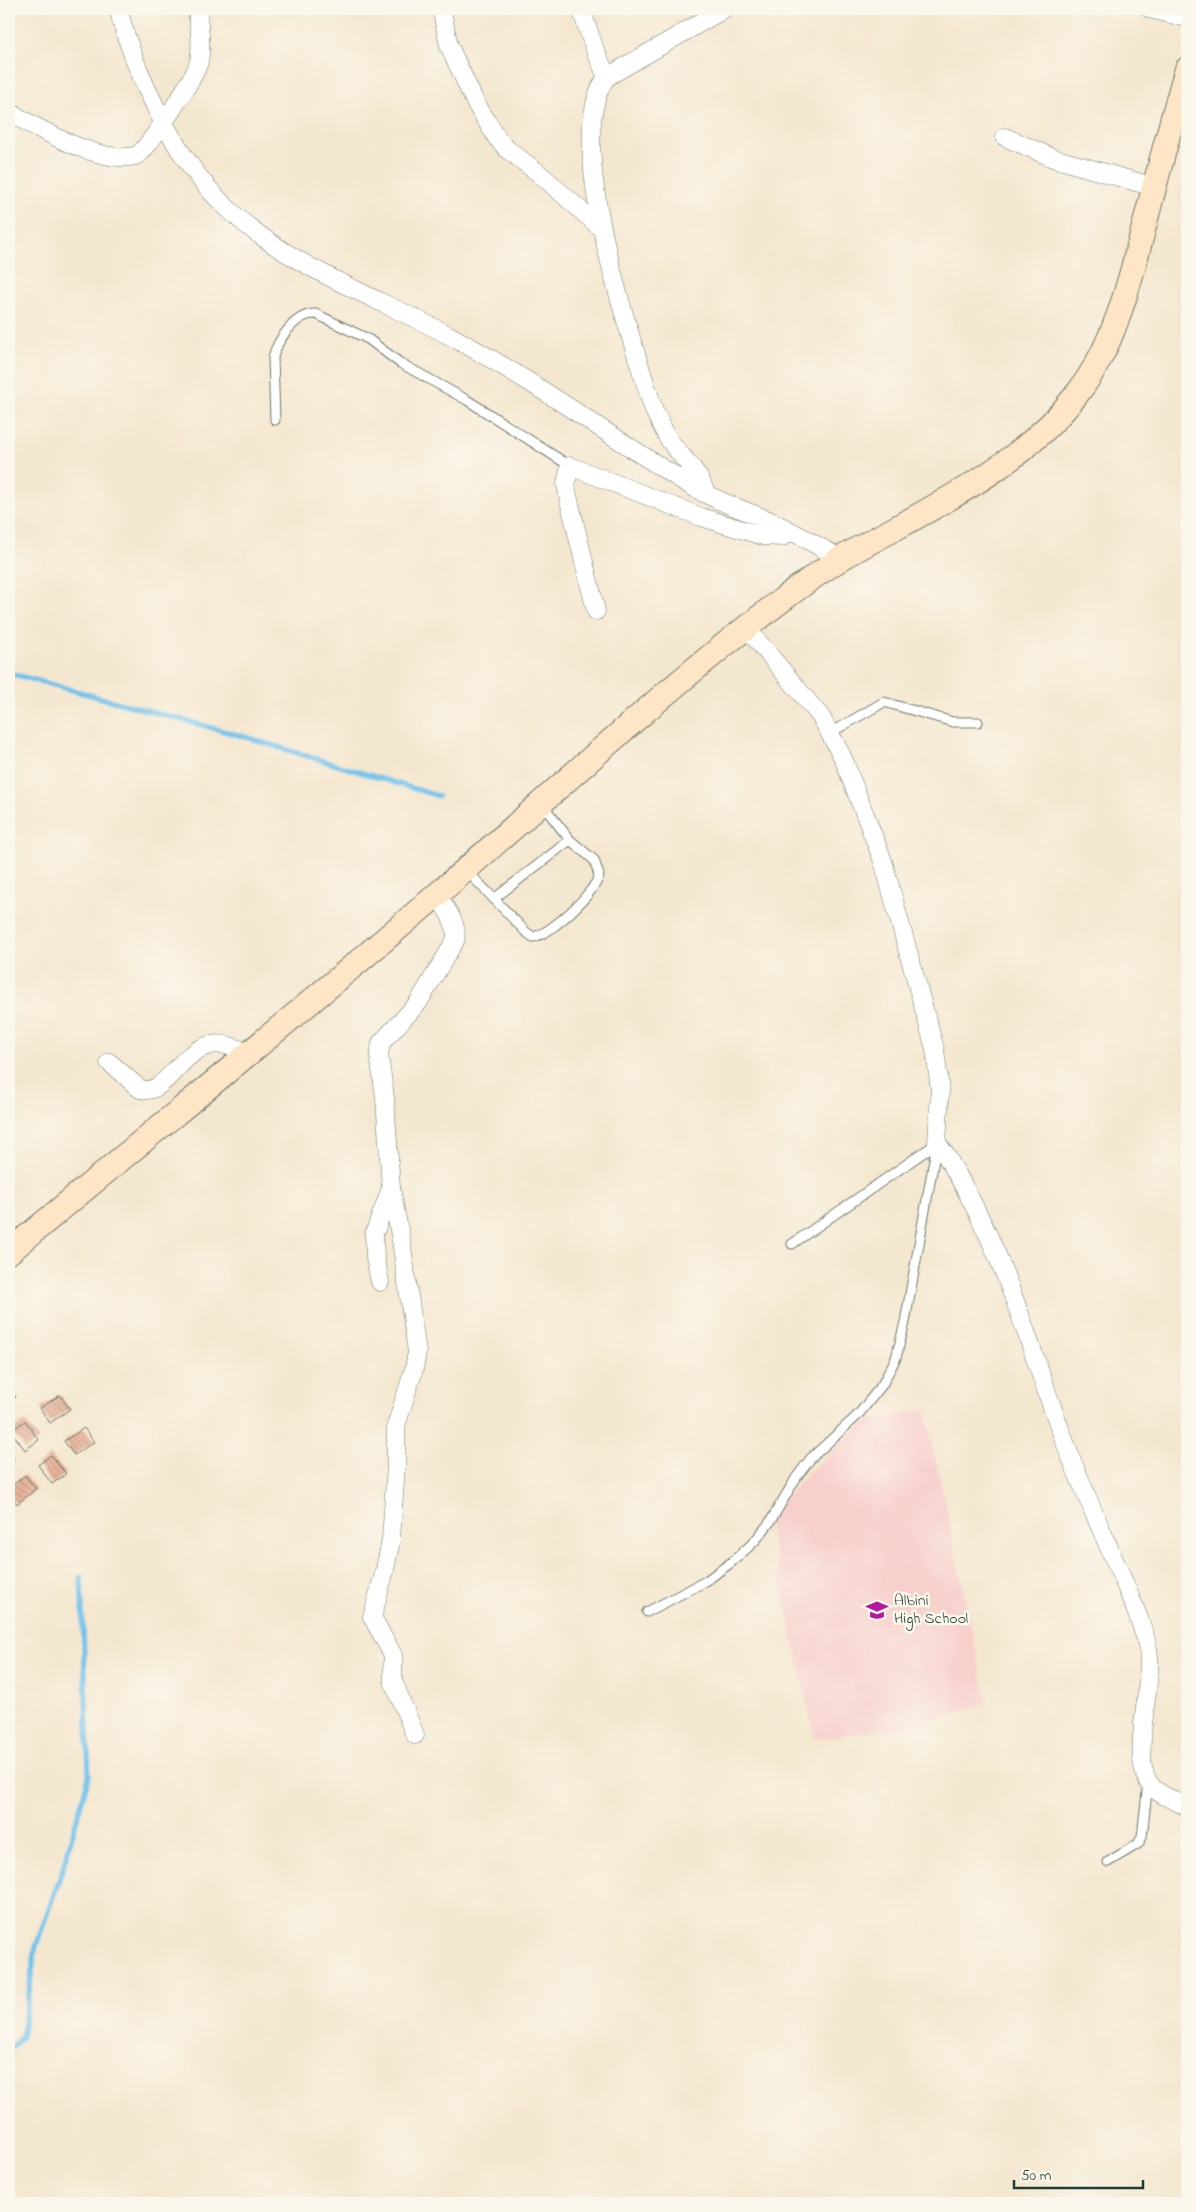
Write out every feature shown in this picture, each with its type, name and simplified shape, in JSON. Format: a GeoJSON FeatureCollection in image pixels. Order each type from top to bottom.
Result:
{"type":"FeatureCollection","features":[{"type":"Feature","properties":{"kind":"street"},"geometry":{"type":"LineString","coordinates":[[118,9],[126,39],[138,68],[182,155],[202,181],[244,224],[266,241],[355,289],[453,338],[527,381],[706,494],[791,532],[841,559]]}},
{"type":"Feature","properties":{"kind":"street"},"geometry":{"type":"LineString","coordinates":[[9,112],[45,133],[105,155],[120,157],[138,155],[164,121],[198,66],[200,43],[197,9]]}},
{"type":"Feature","properties":{"kind":"street"},"geometry":{"type":"LineString","coordinates":[[582,9],[594,50],[607,77]]}},
{"type":"Feature","properties":{"kind":"street"},"geometry":{"type":"LineString","coordinates":[[706,494],[703,482],[664,433],[654,410],[602,229],[592,178],[591,146],[598,94],[607,77],[724,9]]}},
{"type":"Feature","properties":{"kind":"street"},"geometry":{"type":"LineString","coordinates":[[1150,9],[1187,18]]}},
{"type":"Feature","properties":{"kind":"street"},"geometry":{"type":"LineString","coordinates":[[442,12],[452,54],[475,102],[497,138],[507,149],[541,175],[602,229]]}},
{"type":"Feature","properties":{"kind":"street"},"geometry":{"type":"LineString","coordinates":[[9,1252],[437,895],[707,658],[746,627],[841,559],[971,486],[1003,466],[1033,442],[1079,392],[1099,362],[1112,334],[1133,268],[1187,69]]}},
{"type":"Feature","properties":{"kind":"street"},"geometry":{"type":"LineString","coordinates":[[1004,137],[1053,158],[1154,187]]}},
{"type":"Feature","properties":{"kind":"street"},"geometry":{"type":"LineString","coordinates":[[596,611],[568,496],[566,484],[570,466],[701,517],[741,529],[775,537],[791,532]]}},
{"type":"Feature","properties":{"kind":"street"},"geometry":{"type":"LineString","coordinates":[[746,627],[821,717],[843,758],[883,861],[936,1049],[940,1091],[937,1143],[950,1160],[1002,1264],[1075,1467],[1145,1638],[1150,1673],[1142,1722],[1144,1770],[1153,1788],[1187,1807]]}},
{"type":"Feature","properties":{"kind":"street"},"geometry":{"type":"LineString","coordinates":[[415,1735],[393,1681],[393,1654],[372,1617],[391,1540],[396,1465],[396,1426],[414,1369],[417,1352],[401,1240],[391,1188],[385,1098],[379,1054],[385,1038],[418,1003],[455,941],[457,932],[455,926],[437,895]]}},
{"type":"Feature","properties":{"kind":"street"},"geometry":{"type":"LineString","coordinates":[[109,1062],[140,1089],[145,1091],[159,1086],[193,1053],[204,1047],[224,1044],[246,1053]]}},
{"type":"Feature","properties":{"kind":"street"},"geometry":{"type":"LineString","coordinates":[[380,1282],[374,1252],[374,1234],[391,1188]]}},
{"type":"Feature","properties":{"kind":"lane"},"geometry":{"type":"LineString","coordinates":[[275,420],[273,357],[275,349],[298,320],[307,313],[316,314],[368,340],[400,363],[467,400],[570,466]]}},
{"type":"Feature","properties":{"kind":"lane"},"geometry":{"type":"LineString","coordinates":[[830,733],[884,702],[953,722],[978,722]]}},
{"type":"Feature","properties":{"kind":"lane"},"geometry":{"type":"LineString","coordinates":[[466,870],[495,898],[515,922],[533,937],[542,936],[552,928],[591,890],[599,875],[594,860],[570,840],[542,803]]}},
{"type":"Feature","properties":{"kind":"lane"},"geometry":{"type":"LineString","coordinates":[[495,898],[570,840]]}},
{"type":"Feature","properties":{"kind":"lane"},"geometry":{"type":"LineString","coordinates":[[792,1244],[937,1143]]}},
{"type":"Feature","properties":{"kind":"lane"},"geometry":{"type":"LineString","coordinates":[[647,1612],[706,1581],[733,1561],[754,1542],[770,1522],[796,1478],[811,1458],[858,1415],[882,1385],[896,1358],[905,1322],[937,1143]]}},
{"type":"Feature","properties":{"kind":"lane"},"geometry":{"type":"LineString","coordinates":[[1108,1862],[1138,1844],[1142,1837],[1148,1780]]}},
{"type":"Feature","properties":{"kind":"shaded area","name":"Albini High School"},"geometry":{"type":"Polygon","coordinates":[[[925,1409],[987,1702],[922,1725],[815,1739],[767,1518],[809,1472],[864,1422],[925,1409]]]}},
{"type":"Feature","properties":{"kind":"building"},"geometry":{"type":"Polygon","coordinates":[[[9,1388],[16,1397],[9,1403],[9,1388]]]}},
{"type":"Feature","properties":{"kind":"building"},"geometry":{"type":"Polygon","coordinates":[[[60,1395],[70,1409],[50,1423],[40,1408],[60,1395]]]}},
{"type":"Feature","properties":{"kind":"building"},"geometry":{"type":"Polygon","coordinates":[[[25,1421],[39,1440],[25,1450],[11,1431],[25,1421]]]}},
{"type":"Feature","properties":{"kind":"building"},"geometry":{"type":"Polygon","coordinates":[[[84,1428],[94,1442],[74,1455],[64,1441],[84,1428]]]}},
{"type":"Feature","properties":{"kind":"building"},"geometry":{"type":"Polygon","coordinates":[[[9,1452],[14,1460],[9,1464],[9,1452]]]}},
{"type":"Feature","properties":{"kind":"building"},"geometry":{"type":"Polygon","coordinates":[[[51,1455],[66,1474],[52,1484],[38,1465],[51,1455]]]}},
{"type":"Feature","properties":{"kind":"building"},"geometry":{"type":"Polygon","coordinates":[[[25,1475],[36,1489],[17,1504],[9,1493],[9,1488],[25,1475]]]}},
{"type":"Feature","properties":{"kind":"waterway"},"geometry":{"type":"LineString","coordinates":[[9,673],[242,736],[438,796]]}},
{"type":"Feature","properties":{"kind":"waterway"},"geometry":{"type":"LineString","coordinates":[[9,2051],[22,2036],[36,1946],[62,1871],[89,1776],[81,1577]]}},
{"type":"Feature","properties":{"kind":"place","name":"Albini High School"},"geometry":{"type":"Point","coordinates":[877,1610]}}]}
